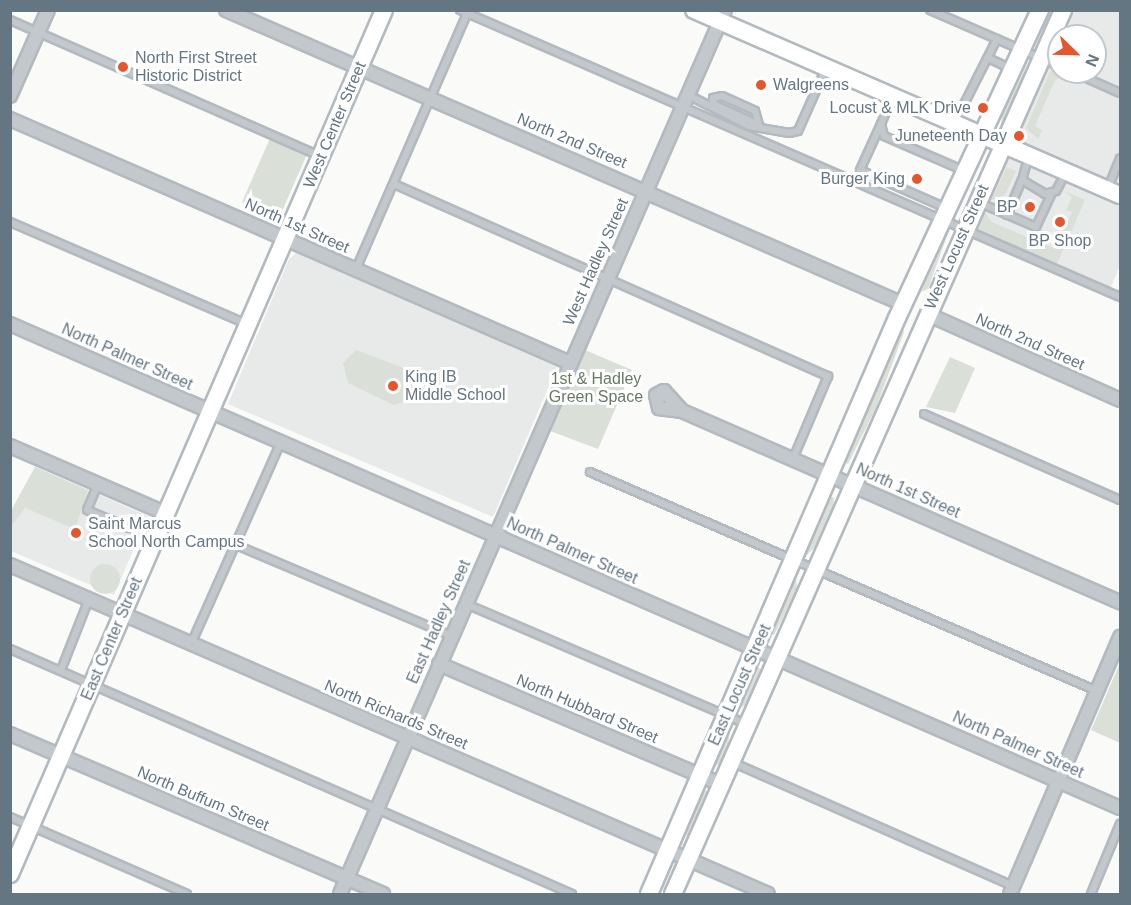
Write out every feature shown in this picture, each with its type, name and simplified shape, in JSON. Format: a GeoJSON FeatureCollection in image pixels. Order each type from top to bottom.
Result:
{"type":"FeatureCollection","features":[{"type":"Feature","properties":{"kind":"main road","name":"West Center Street"},"geometry":{"type":"LineString","coordinates":[[286,239],[384,10]]}},
{"type":"Feature","properties":{"kind":"main road"},"geometry":{"type":"LineString","coordinates":[[694,10],[723,16],[826,68],[1114,192]]}},
{"type":"Feature","properties":{"kind":"main road","name":"West Locust Street"},"geometry":{"type":"LineString","coordinates":[[832,476],[903,304],[1041,10]]}},
{"type":"Feature","properties":{"kind":"main road","name":"West Locust Street"},"geometry":{"type":"LineString","coordinates":[[1058,24],[1064,10]]}},
{"type":"Feature","properties":{"kind":"main road","name":"West Locust Street"},"geometry":{"type":"LineString","coordinates":[[852,485],[1047,47]]}},
{"type":"Feature","properties":{"kind":"main road"},"geometry":{"type":"LineString","coordinates":[[927,314],[917,294],[944,232],[946,215]]}},
{"type":"Feature","properties":{"kind":"main road","name":"East Center Street"},"geometry":{"type":"LineString","coordinates":[[10,874],[286,239]]}},
{"type":"Feature","properties":{"kind":"main road"},"geometry":{"type":"LineString","coordinates":[[879,422],[881,392],[909,329],[903,304]]}},
{"type":"Feature","properties":{"kind":"main road","name":"East Locust Street"},"geometry":{"type":"LineString","coordinates":[[649,894],[832,476]]}},
{"type":"Feature","properties":{"kind":"main road","name":"East Locust Street"},"geometry":{"type":"LineString","coordinates":[[673,894],[852,485]]}},
{"type":"Feature","properties":{"kind":"street"},"geometry":{"type":"LineString","coordinates":[[10,96],[48,10]]}},
{"type":"Feature","properties":{"kind":"street","name":"North 2nd Street"},"geometry":{"type":"LineString","coordinates":[[226,10],[903,304]]}},
{"type":"Feature","properties":{"kind":"street","name":"West Hadley Street"},"geometry":{"type":"LineString","coordinates":[[570,363],[723,16]]}},
{"type":"Feature","properties":{"kind":"street","name":"North 1st Street"},"geometry":{"type":"LineString","coordinates":[[10,119],[570,363]]}},
{"type":"Feature","properties":{"kind":"street","name":"North 2nd Street"},"geometry":{"type":"LineString","coordinates":[[927,314],[1120,400]]}},
{"type":"Feature","properties":{"kind":"street","name":"North Palmer Street"},"geometry":{"type":"LineString","coordinates":[[10,324],[1120,808]]}},
{"type":"Feature","properties":{"kind":"street","name":"East Hadley Street"},"geometry":{"type":"LineString","coordinates":[[340,894],[570,363]]}},
{"type":"Feature","properties":{"kind":"street","name":"North 1st Street"},"geometry":{"type":"LineString","coordinates":[[682,411],[1120,602]]}},
{"type":"Feature","properties":{"kind":"street"},"geometry":{"type":"LineString","coordinates":[[10,446],[167,514]]}},
{"type":"Feature","properties":{"kind":"street","name":"North Richards Street"},"geometry":{"type":"LineString","coordinates":[[10,565],[668,852],[744,890],[768,894]]}},
{"type":"Feature","properties":{"kind":"street"},"geometry":{"type":"LineString","coordinates":[[1012,890],[1120,637]]}},
{"type":"Feature","properties":{"kind":"street","name":"North Hubbard Street"},"geometry":{"type":"LineString","coordinates":[[439,664],[721,784]]}},
{"type":"Feature","properties":{"kind":"street","name":"North Buffum Street"},"geometry":{"type":"LineString","coordinates":[[10,734],[382,894]]}},
{"type":"Feature","properties":{"kind":"lane"},"geometry":{"type":"LineString","coordinates":[[460,10],[685,100],[946,215]]}},
{"type":"Feature","properties":{"kind":"lane"},"geometry":{"type":"LineString","coordinates":[[930,10],[1047,60]]}},
{"type":"Feature","properties":{"kind":"lane"},"geometry":{"type":"LineString","coordinates":[[1041,10],[1047,27]]}},
{"type":"Feature","properties":{"kind":"lane"},"geometry":{"type":"LineString","coordinates":[[355,270],[467,14]]}},
{"type":"Feature","properties":{"kind":"lane"},"geometry":{"type":"LineString","coordinates":[[10,20],[321,156]]}},
{"type":"Feature","properties":{"kind":"lane"},"geometry":{"type":"LineString","coordinates":[[954,123],[997,39]]}},
{"type":"Feature","properties":{"kind":"lane"},"geometry":{"type":"LineString","coordinates":[[988,58],[1013,69]]}},
{"type":"Feature","properties":{"kind":"lane"},"geometry":{"type":"LineString","coordinates":[[704,101],[748,126],[759,125],[798,131],[826,68]]}},
{"type":"Feature","properties":{"kind":"lane"},"geometry":{"type":"LineString","coordinates":[[1100,84],[1120,93]]}},
{"type":"Feature","properties":{"kind":"lane"},"geometry":{"type":"LineString","coordinates":[[685,100],[712,101],[722,96],[754,111],[759,125]]}},
{"type":"Feature","properties":{"kind":"lane"},"geometry":{"type":"LineString","coordinates":[[892,97],[860,170],[946,215],[964,230],[1120,297]]}},
{"type":"Feature","properties":{"kind":"lane"},"geometry":{"type":"LineString","coordinates":[[712,101],[759,125]]}},
{"type":"Feature","properties":{"kind":"lane"},"geometry":{"type":"LineString","coordinates":[[881,124],[884,136],[966,172]]}},
{"type":"Feature","properties":{"kind":"lane"},"geometry":{"type":"LineString","coordinates":[[1007,215],[1030,155]]}},
{"type":"Feature","properties":{"kind":"lane"},"geometry":{"type":"LineString","coordinates":[[1114,192],[1120,158]]}},
{"type":"Feature","properties":{"kind":"lane"},"geometry":{"type":"LineString","coordinates":[[977,202],[1036,227],[1051,195],[1067,171]]}},
{"type":"Feature","properties":{"kind":"lane"},"geometry":{"type":"LineString","coordinates":[[1022,180],[1051,195]]}},
{"type":"Feature","properties":{"kind":"lane"},"geometry":{"type":"LineString","coordinates":[[394,184],[828,376],[793,459]]}},
{"type":"Feature","properties":{"kind":"lane"},"geometry":{"type":"LineString","coordinates":[[10,222],[249,325]]}},
{"type":"Feature","properties":{"kind":"lane"},"geometry":{"type":"LineString","coordinates":[[924,414],[1120,500]]}},
{"type":"Feature","properties":{"kind":"lane"},"geometry":{"type":"LineString","coordinates":[[191,644],[281,442]]}},
{"type":"Feature","properties":{"kind":"lane"},"geometry":{"type":"LineString","coordinates":[[590,472],[1097,691]]}},
{"type":"Feature","properties":{"kind":"lane"},"geometry":{"type":"LineString","coordinates":[[98,484],[87,510],[129,528]]}},
{"type":"Feature","properties":{"kind":"lane"},"geometry":{"type":"LineString","coordinates":[[236,545],[451,636]]}},
{"type":"Feature","properties":{"kind":"lane"},"geometry":{"type":"LineString","coordinates":[[61,670],[89,599]]}},
{"type":"Feature","properties":{"kind":"lane"},"geometry":{"type":"LineString","coordinates":[[465,603],[747,725]]}},
{"type":"Feature","properties":{"kind":"lane"},"geometry":{"type":"LineString","coordinates":[[10,649],[572,894]]}},
{"type":"Feature","properties":{"kind":"lane"},"geometry":{"type":"LineString","coordinates":[[731,762],[1012,890]]}},
{"type":"Feature","properties":{"kind":"lane"},"geometry":{"type":"LineString","coordinates":[[10,817],[187,894]]}},
{"type":"Feature","properties":{"kind":"lane"},"geometry":{"type":"LineString","coordinates":[[1091,894],[1120,824]]}},
{"type":"Feature","properties":{"kind":"shaded area"},"geometry":{"type":"Polygon","coordinates":[[[1063,11],[1120,11],[1120,265],[1109,292],[964,230],[1047,46],[1047,84],[1107,84],[1107,24],[1057,24],[1063,11]]]}},
{"type":"Feature","properties":{"kind":"shaded area","name":"King IB Middle School"},"geometry":{"type":"Polygon","coordinates":[[[296,253],[557,367],[493,517],[228,404],[289,259],[296,253]]]}},
{"type":"Feature","properties":{"kind":"shaded area","name":"Saint Marcus School North Campus"},"geometry":{"type":"Polygon","coordinates":[[[35,467],[148,516],[114,595],[11,551],[11,511],[35,467]]]}},
{"type":"Feature","properties":{"kind":"green space"},"geometry":{"type":"Polygon","coordinates":[[[1027,64],[1007,118],[1001,123],[1002,116],[1027,64]]]}},
{"type":"Feature","properties":{"kind":"green space"},"geometry":{"type":"Polygon","coordinates":[[[1047,78],[1047,84],[1053,84],[1035,126],[1042,130],[1038,139],[1026,128],[1047,78]]]}},
{"type":"Feature","properties":{"kind":"green space"},"geometry":{"type":"Polygon","coordinates":[[[271,136],[308,152],[279,218],[242,202],[271,136]]]}},
{"type":"Feature","properties":{"kind":"green space"},"geometry":{"type":"Polygon","coordinates":[[[1007,167],[1016,171],[1005,195],[991,200],[1007,167]]]}},
{"type":"Feature","properties":{"kind":"green space"},"geometry":{"type":"Polygon","coordinates":[[[1064,191],[1085,200],[1057,264],[978,230],[985,213],[992,222],[1055,249],[1072,212],[1066,210],[1072,197],[1064,191]]]}},
{"type":"Feature","properties":{"kind":"green space"},"geometry":{"type":"Polygon","coordinates":[[[947,234],[928,289],[921,292],[947,234]]]}},
{"type":"Feature","properties":{"kind":"green space"},"geometry":{"type":"Polygon","coordinates":[[[902,324],[904,332],[876,408],[848,464],[843,461],[902,324]]]}},
{"type":"Feature","properties":{"kind":"green space"},"geometry":{"type":"Polygon","coordinates":[[[356,350],[414,372],[420,386],[414,399],[394,405],[348,383],[343,363],[356,350]]]}},
{"type":"Feature","properties":{"kind":"green space","name":"1st & Hadley Green Space"},"geometry":{"type":"Polygon","coordinates":[[[585,350],[632,370],[598,449],[550,431],[585,350]]]}},
{"type":"Feature","properties":{"kind":"green space"},"geometry":{"type":"Polygon","coordinates":[[[950,357],[975,368],[955,413],[926,407],[950,357]]]}},
{"type":"Feature","properties":{"kind":"green space"},"geometry":{"type":"Polygon","coordinates":[[[35,467],[88,490],[75,529],[25,508],[11,526],[11,511],[35,467]]]}},
{"type":"Feature","properties":{"kind":"green space"},"geometry":{"type":"Polygon","coordinates":[[[829,496],[834,498],[833,508],[817,545],[805,557],[829,496]]]}},
{"type":"Feature","properties":{"kind":"green space"},"geometry":{"type":"Polygon","coordinates":[[[105,564],[111,565],[119,573],[119,585],[111,593],[105,594],[99,593],[91,585],[90,579],[91,573],[99,565],[105,564]]]}},
{"type":"Feature","properties":{"kind":"green space"},"geometry":{"type":"Polygon","coordinates":[[[796,575],[797,590],[774,635],[769,633],[796,575]]]}},
{"type":"Feature","properties":{"kind":"green space"},"geometry":{"type":"Polygon","coordinates":[[[1120,663],[1120,743],[1091,730],[1120,663]]]}},
{"type":"Feature","properties":{"kind":"green space"},"geometry":{"type":"Polygon","coordinates":[[[756,667],[761,669],[760,680],[751,700],[737,711],[756,667]]]}},
{"type":"Feature","properties":{"kind":"green space"},"geometry":{"type":"Polygon","coordinates":[[[730,726],[727,757],[711,770],[730,726]]]}},
{"type":"Feature","properties":{"kind":"green space"},"geometry":{"type":"Polygon","coordinates":[[[704,791],[710,791],[688,841],[686,833],[704,791]]]}},
{"type":"Feature","properties":{"kind":"place","name":"North First Street Historic District"},"geometry":{"type":"Point","coordinates":[123,67]}},
{"type":"Feature","properties":{"kind":"place","name":"Walgreens"},"geometry":{"type":"Point","coordinates":[761,85]}},
{"type":"Feature","properties":{"kind":"place","name":"Locust & MLK Drive"},"geometry":{"type":"Point","coordinates":[983,108]}},
{"type":"Feature","properties":{"kind":"place","name":"Juneteenth Day"},"geometry":{"type":"Point","coordinates":[1019,136]}},
{"type":"Feature","properties":{"kind":"place","name":"Burger King"},"geometry":{"type":"Point","coordinates":[917,179]}},
{"type":"Feature","properties":{"kind":"place","name":"BP"},"geometry":{"type":"Point","coordinates":[1030,207]}},
{"type":"Feature","properties":{"kind":"place","name":"BP Shop"},"geometry":{"type":"Point","coordinates":[1060,222]}},
{"type":"Feature","properties":{"kind":"place","name":"King IB Middle School"},"geometry":{"type":"Point","coordinates":[393,386]}},
{"type":"Feature","properties":{"kind":"place","name":"Saint Marcus School North Campus"},"geometry":{"type":"Point","coordinates":[76,533]}}]}
